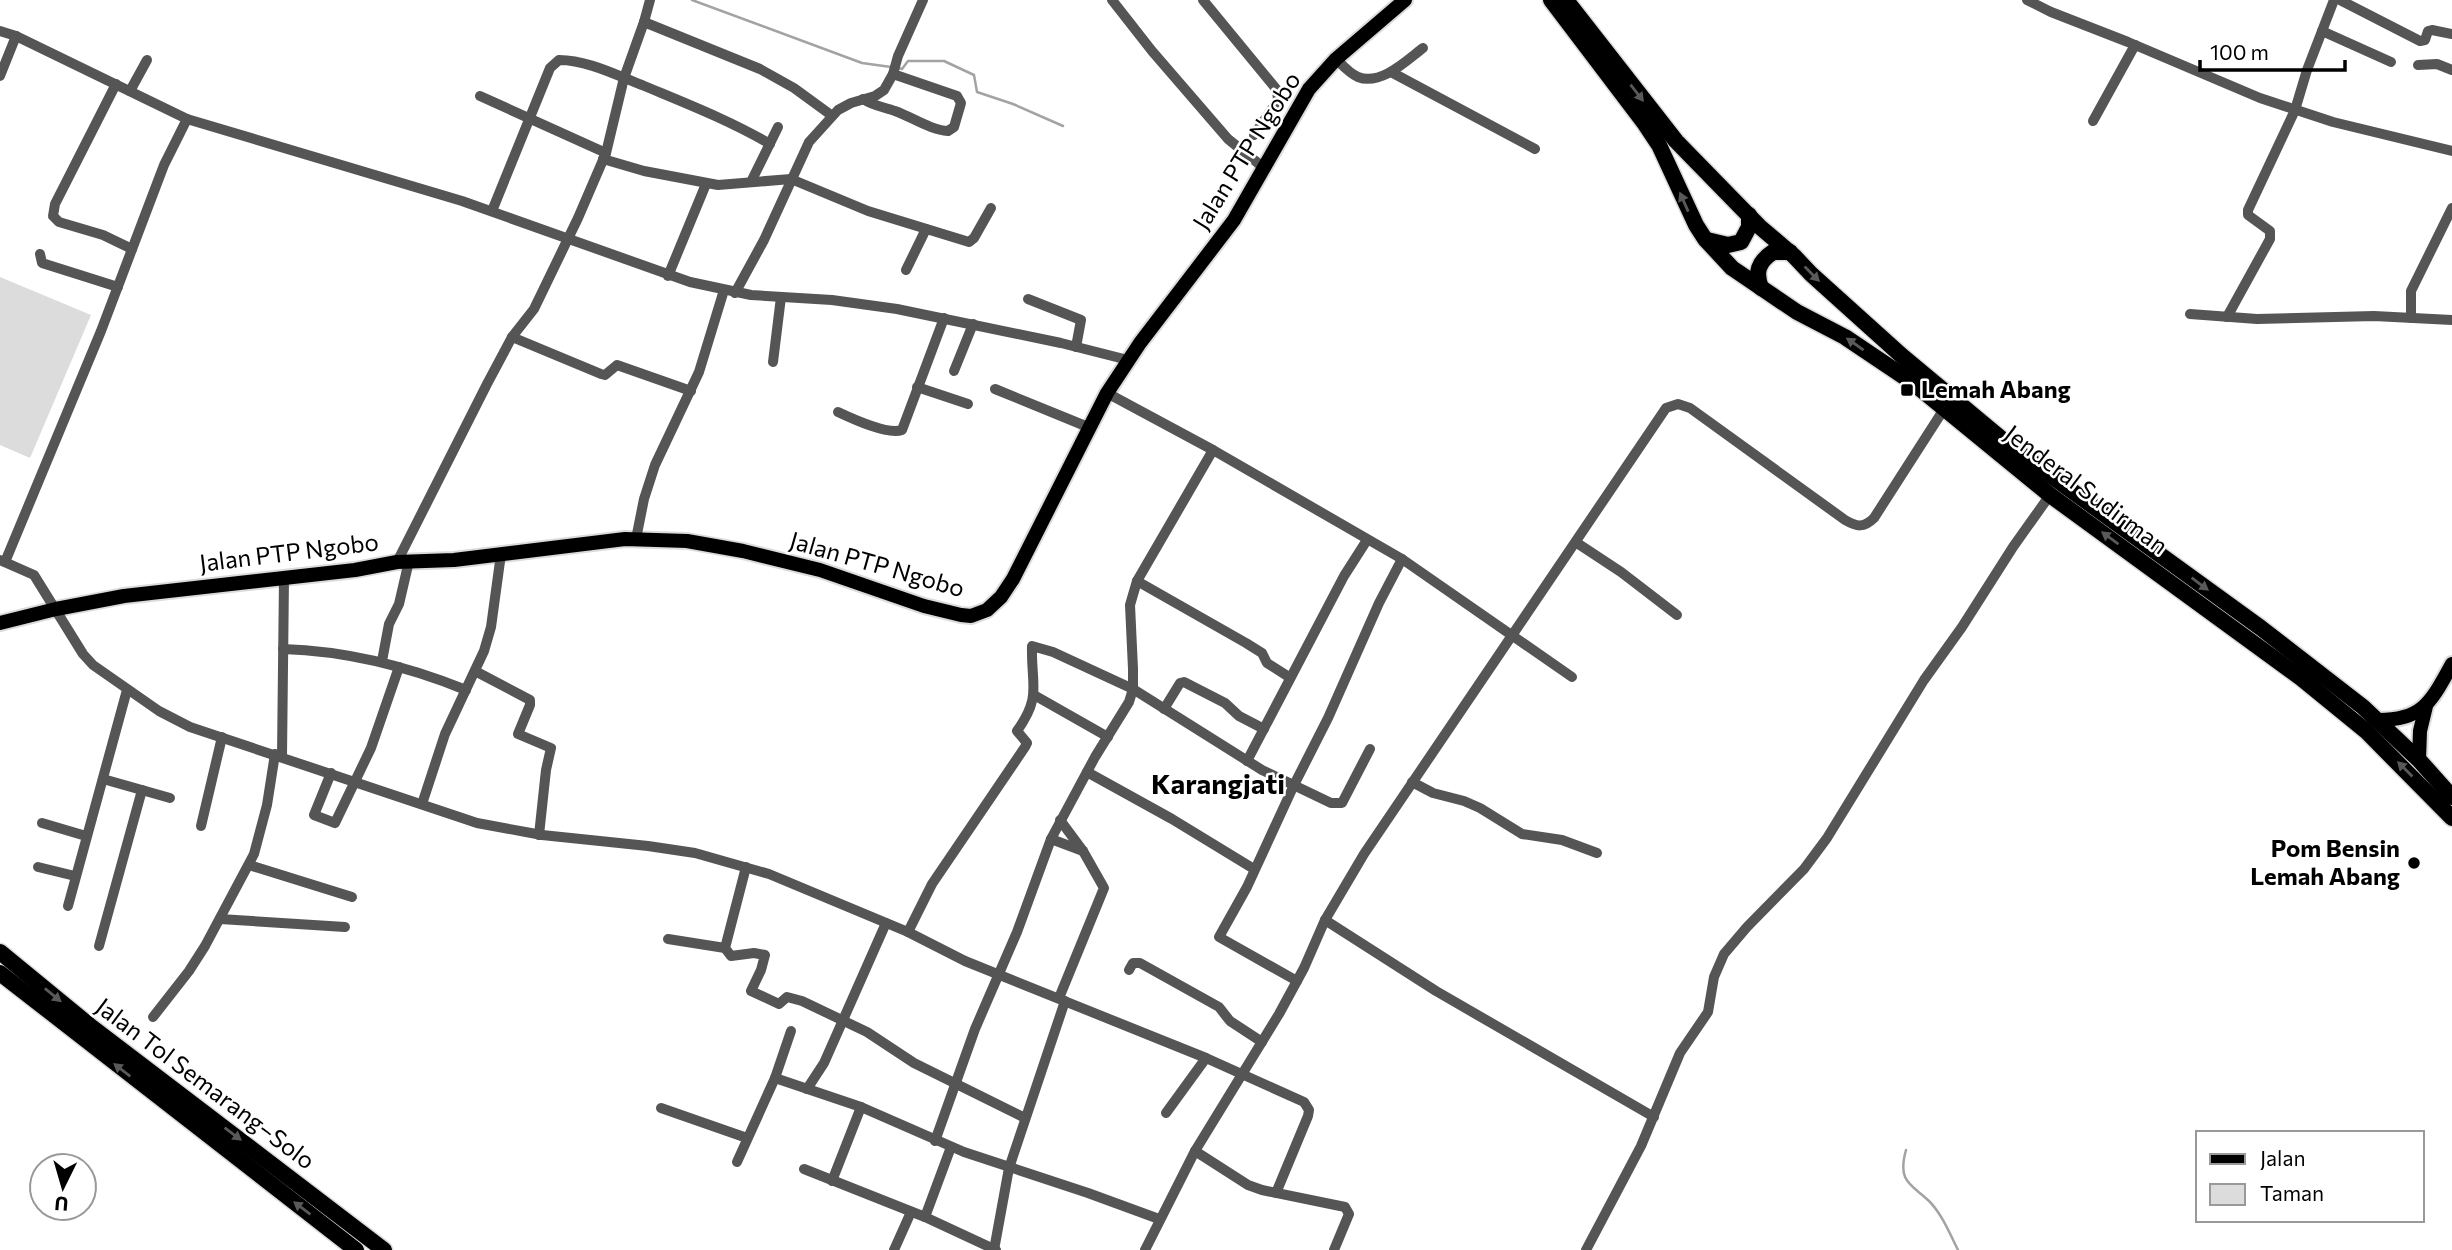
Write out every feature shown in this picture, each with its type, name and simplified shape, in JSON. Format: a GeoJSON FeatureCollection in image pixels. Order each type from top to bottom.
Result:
{"type":"FeatureCollection","features":[{"type":"Feature","properties":{"kind":"highway","name":"Jenderal Sudirman"},"geometry":{"type":"LineString","coordinates":[[1551,0],[1659,145],[1687,209],[1705,239],[1732,268],[1797,312],[1845,337],[1912,382],[2050,495],[2324,695],[2367,731],[2452,818]]}},
{"type":"Feature","properties":{"kind":"highway","name":"Jenderal Sudirman"},"geometry":{"type":"LineString","coordinates":[[1566,0],[1676,141],[1811,274],[1902,356],[2010,446],[2261,628],[2376,720],[2419,760],[2452,797]]}},
{"type":"Feature","properties":{"kind":"highway"},"geometry":{"type":"LineString","coordinates":[[1705,239],[1728,245],[1741,242],[1749,228],[1749,215]]}},
{"type":"Feature","properties":{"kind":"highway"},"geometry":{"type":"LineString","coordinates":[[1760,288],[1757,272],[1763,259],[1773,252],[1790,252]]}},
{"type":"Feature","properties":{"kind":"highway","name":"Jalan Tol Semarang–Solo"},"geometry":{"type":"LineString","coordinates":[[0,952],[89,1025],[384,1250]]}},
{"type":"Feature","properties":{"kind":"highway","name":"Jalan Tol Semarang–Solo"},"geometry":{"type":"LineString","coordinates":[[0,973],[356,1250]]}},
{"type":"Feature","properties":{"kind":"main road","name":"Jalan PTP Ngobo"},"geometry":{"type":"LineString","coordinates":[[0,623],[124,596],[355,570],[403,561],[454,561],[636,539],[687,541],[743,551],[820,570],[946,612],[978,614],[996,603],[1013,579],[1107,393],[1128,360],[1225,233],[1309,89],[1336,59],[1405,0]]}},
{"type":"Feature","properties":{"kind":"main road"},"geometry":{"type":"LineString","coordinates":[[2419,760],[2420,731],[2426,706],[2452,664]]}},
{"type":"Feature","properties":{"kind":"main road"},"geometry":{"type":"LineString","coordinates":[[2376,720],[2409,717],[2426,706]]}},
{"type":"Feature","properties":{"kind":"street"},"geometry":{"type":"LineString","coordinates":[[382,661],[386,636],[399,604],[406,540],[512,337],[534,309],[605,156],[624,78],[650,0]]}},
{"type":"Feature","properties":{"kind":"street"},"geometry":{"type":"LineString","coordinates":[[636,539],[644,499],[655,465],[691,391],[729,291],[769,228],[809,142],[831,115],[845,106],[875,96],[884,90],[923,0]]}},
{"type":"Feature","properties":{"kind":"street"},"geometry":{"type":"LineString","coordinates":[[1112,0],[1228,139],[1264,168]]}},
{"type":"Feature","properties":{"kind":"street"},"geometry":{"type":"LineString","coordinates":[[1203,0],[1277,90],[1278,100],[1254,135]]}},
{"type":"Feature","properties":{"kind":"street"},"geometry":{"type":"LineString","coordinates":[[2027,0],[2228,85],[2295,110],[2452,151]]}},
{"type":"Feature","properties":{"kind":"street"},"geometry":{"type":"LineString","coordinates":[[2227,317],[2270,239],[2270,231],[2248,215],[2248,210],[2295,110],[2306,70],[2334,0]]}},
{"type":"Feature","properties":{"kind":"street"},"geometry":{"type":"LineString","coordinates":[[2340,0],[2420,41],[2425,40],[2428,31],[2432,30],[2452,34]]}},
{"type":"Feature","properties":{"kind":"street"},"geometry":{"type":"LineString","coordinates":[[644,22],[760,69],[794,88],[831,115]]}},
{"type":"Feature","properties":{"kind":"street"},"geometry":{"type":"LineString","coordinates":[[0,32],[16,36],[187,119],[492,211],[668,275],[729,291],[862,303],[944,318],[1128,360]]}},
{"type":"Feature","properties":{"kind":"street"},"geometry":{"type":"LineString","coordinates":[[2322,32],[2391,62]]}},
{"type":"Feature","properties":{"kind":"street"},"geometry":{"type":"LineString","coordinates":[[0,76],[16,36]]}},
{"type":"Feature","properties":{"kind":"street"},"geometry":{"type":"LineString","coordinates":[[2093,121],[2135,45]]}},
{"type":"Feature","properties":{"kind":"street"},"geometry":{"type":"LineString","coordinates":[[1336,59],[1357,77],[1374,78],[1391,72],[1423,48]]}},
{"type":"Feature","properties":{"kind":"street"},"geometry":{"type":"LineString","coordinates":[[130,91],[147,60]]}},
{"type":"Feature","properties":{"kind":"street"},"geometry":{"type":"LineString","coordinates":[[492,211],[555,61],[571,61],[624,78],[744,129],[770,144]]}},
{"type":"Feature","properties":{"kind":"street"},"geometry":{"type":"LineString","coordinates":[[2418,65],[2437,64],[2452,70]]}},
{"type":"Feature","properties":{"kind":"street"},"geometry":{"type":"LineString","coordinates":[[863,99],[874,106],[895,111],[939,129],[948,131],[954,127],[961,107],[957,96],[894,72]]}},
{"type":"Feature","properties":{"kind":"street"},"geometry":{"type":"LineString","coordinates":[[1391,72],[1535,149]]}},
{"type":"Feature","properties":{"kind":"street"},"geometry":{"type":"LineString","coordinates":[[116,84],[53,211],[53,216],[59,222],[103,235],[132,249]]}},
{"type":"Feature","properties":{"kind":"street"},"geometry":{"type":"LineString","coordinates":[[480,96],[530,117],[605,156],[644,171],[718,185],[791,179],[867,211],[969,242],[991,208]]}},
{"type":"Feature","properties":{"kind":"street"},"geometry":{"type":"LineString","coordinates":[[187,119],[164,165],[118,287],[2,561],[34,575],[86,659],[127,690],[172,718],[222,737],[477,823],[539,835],[676,850],[746,867],[908,932],[965,961],[1242,1073],[1304,1102],[1309,1110],[1276,1193]]}},
{"type":"Feature","properties":{"kind":"street"},"geometry":{"type":"LineString","coordinates":[[751,182],[778,127]]}},
{"type":"Feature","properties":{"kind":"street"},"geometry":{"type":"LineString","coordinates":[[668,275],[706,184]]}},
{"type":"Feature","properties":{"kind":"street"},"geometry":{"type":"LineString","coordinates":[[2411,318],[2411,290],[2452,208]]}},
{"type":"Feature","properties":{"kind":"street"},"geometry":{"type":"LineString","coordinates":[[905,270],[926,229]]}},
{"type":"Feature","properties":{"kind":"street"},"geometry":{"type":"LineString","coordinates":[[40,254],[42,263],[118,287]]}},
{"type":"Feature","properties":{"kind":"street"},"geometry":{"type":"LineString","coordinates":[[773,362],[781,297]]}},
{"type":"Feature","properties":{"kind":"street"},"geometry":{"type":"LineString","coordinates":[[1028,299],[1081,320],[1076,347]]}},
{"type":"Feature","properties":{"kind":"street"},"geometry":{"type":"LineString","coordinates":[[2190,314],[2257,319],[2351,316],[2452,320]]}},
{"type":"Feature","properties":{"kind":"street"},"geometry":{"type":"LineString","coordinates":[[838,412],[896,432],[902,430],[944,318]]}},
{"type":"Feature","properties":{"kind":"street"},"geometry":{"type":"LineString","coordinates":[[954,371],[973,324]]}},
{"type":"Feature","properties":{"kind":"street"},"geometry":{"type":"LineString","coordinates":[[512,337],[601,374],[605,375],[617,365],[691,391]]}},
{"type":"Feature","properties":{"kind":"street"},"geometry":{"type":"LineString","coordinates":[[917,387],[968,404]]}},
{"type":"Feature","properties":{"kind":"street"},"geometry":{"type":"LineString","coordinates":[[995,388],[1088,427]]}},
{"type":"Feature","properties":{"kind":"street"},"geometry":{"type":"LineString","coordinates":[[1107,393],[1213,450],[1402,559],[1572,677]]}},
{"type":"Feature","properties":{"kind":"street"},"geometry":{"type":"LineString","coordinates":[[1145,1250],[1195,1151],[1297,981],[1325,920],[1364,854],[1666,408],[1671,405],[1685,405],[1690,408],[1845,520],[1858,526],[1864,526],[1874,518],[1944,409]]}},
{"type":"Feature","properties":{"kind":"street"},"geometry":{"type":"LineString","coordinates":[[935,1140],[975,1029],[1000,975],[1051,839],[1129,702],[1133,689],[1130,605],[1137,581],[1213,450]]}},
{"type":"Feature","properties":{"kind":"street"},"geometry":{"type":"LineString","coordinates":[[1586,1250],[1654,1117],[1680,1053],[1707,1012],[1714,977],[1724,954],[1804,869],[1821,846],[1924,680],[2050,495]]}},
{"type":"Feature","properties":{"kind":"street"},"geometry":{"type":"LineString","coordinates":[[1247,761],[1289,677],[1344,576],[1367,540]]}},
{"type":"Feature","properties":{"kind":"street"},"geometry":{"type":"LineString","coordinates":[[1577,543],[1622,572],[1677,615]]}},
{"type":"Feature","properties":{"kind":"street"},"geometry":{"type":"LineString","coordinates":[[422,804],[446,734],[475,671],[491,627],[501,554]]}},
{"type":"Feature","properties":{"kind":"street"},"geometry":{"type":"LineString","coordinates":[[1297,981],[1219,937],[1247,887],[1402,559]]}},
{"type":"Feature","properties":{"kind":"street"},"geometry":{"type":"LineString","coordinates":[[153,1017],[189,971],[220,919],[258,844],[279,755],[284,578]]}},
{"type":"Feature","properties":{"kind":"street"},"geometry":{"type":"LineString","coordinates":[[1137,581],[1262,653],[1267,663],[1289,677]]}},
{"type":"Feature","properties":{"kind":"street"},"geometry":{"type":"LineString","coordinates":[[908,932],[932,884],[1027,743],[1017,731],[1031,711],[1034,695],[1032,646],[1053,652],[1133,689],[1247,761],[1323,800],[1342,803],[1370,749]]}},
{"type":"Feature","properties":{"kind":"street"},"geometry":{"type":"LineString","coordinates":[[283,649],[319,651],[382,661],[466,690]]}},
{"type":"Feature","properties":{"kind":"street"},"geometry":{"type":"LineString","coordinates":[[331,773],[314,815],[335,823],[357,782],[379,728],[399,667]]}},
{"type":"Feature","properties":{"kind":"street"},"geometry":{"type":"LineString","coordinates":[[475,671],[530,700],[519,734],[551,748],[539,835]]}},
{"type":"Feature","properties":{"kind":"street"},"geometry":{"type":"LineString","coordinates":[[1164,709],[1180,683],[1184,682],[1225,703],[1239,716],[1264,729]]}},
{"type":"Feature","properties":{"kind":"street"},"geometry":{"type":"LineString","coordinates":[[68,906],[127,690]]}},
{"type":"Feature","properties":{"kind":"street"},"geometry":{"type":"LineString","coordinates":[[1034,695],[1108,737]]}},
{"type":"Feature","properties":{"kind":"street"},"geometry":{"type":"LineString","coordinates":[[201,826],[222,737]]}},
{"type":"Feature","properties":{"kind":"street"},"geometry":{"type":"LineString","coordinates":[[1087,772],[1254,869]]}},
{"type":"Feature","properties":{"kind":"street"},"geometry":{"type":"LineString","coordinates":[[103,779],[170,797]]}},
{"type":"Feature","properties":{"kind":"street"},"geometry":{"type":"LineString","coordinates":[[1412,782],[1433,793],[1480,808],[1522,834],[1562,840],[1597,853]]}},
{"type":"Feature","properties":{"kind":"street"},"geometry":{"type":"LineString","coordinates":[[100,946],[142,790]]}},
{"type":"Feature","properties":{"kind":"street"},"geometry":{"type":"LineString","coordinates":[[804,1169],[925,1217],[995,1250],[1009,1168],[1062,1000],[1104,888],[1083,851],[1060,820]]}},
{"type":"Feature","properties":{"kind":"street"},"geometry":{"type":"LineString","coordinates":[[42,823],[86,836]]}},
{"type":"Feature","properties":{"kind":"street"},"geometry":{"type":"LineString","coordinates":[[1051,839],[1083,851]]}},
{"type":"Feature","properties":{"kind":"street"},"geometry":{"type":"LineString","coordinates":[[248,865],[352,897]]}},
{"type":"Feature","properties":{"kind":"street"},"geometry":{"type":"LineString","coordinates":[[38,867],[75,876]]}},
{"type":"Feature","properties":{"kind":"street"},"geometry":{"type":"LineString","coordinates":[[725,948],[746,867]]}},
{"type":"Feature","properties":{"kind":"street"},"geometry":{"type":"LineString","coordinates":[[220,919],[345,927]]}},
{"type":"Feature","properties":{"kind":"street"},"geometry":{"type":"LineString","coordinates":[[1325,920],[1427,985],[1654,1117]]}},
{"type":"Feature","properties":{"kind":"street"},"geometry":{"type":"LineString","coordinates":[[807,1088],[824,1063],[886,923]]}},
{"type":"Feature","properties":{"kind":"street"},"geometry":{"type":"LineString","coordinates":[[668,939],[725,948],[731,956],[754,953],[765,955],[751,991],[779,1004],[787,997],[792,998],[842,1020],[867,1032],[914,1063],[1025,1118]]}},
{"type":"Feature","properties":{"kind":"street"},"geometry":{"type":"LineString","coordinates":[[1129,970],[1133,963],[1140,963],[1219,1007],[1230,1021],[1262,1042]]}},
{"type":"Feature","properties":{"kind":"street"},"geometry":{"type":"LineString","coordinates":[[737,1162],[775,1078],[791,1031]]}},
{"type":"Feature","properties":{"kind":"street"},"geometry":{"type":"LineString","coordinates":[[1166,1113],[1206,1058]]}},
{"type":"Feature","properties":{"kind":"street"},"geometry":{"type":"LineString","coordinates":[[775,1078],[861,1107],[951,1147],[1159,1219]]}},
{"type":"Feature","properties":{"kind":"street"},"geometry":{"type":"LineString","coordinates":[[832,1181],[861,1107]]}},
{"type":"Feature","properties":{"kind":"street"},"geometry":{"type":"LineString","coordinates":[[661,1108],[747,1138]]}},
{"type":"Feature","properties":{"kind":"street"},"geometry":{"type":"LineString","coordinates":[[925,1217],[951,1147]]}},
{"type":"Feature","properties":{"kind":"street"},"geometry":{"type":"LineString","coordinates":[[1195,1151],[1248,1185],[1345,1207],[1349,1214],[1334,1250]]}},
{"type":"Feature","properties":{"kind":"street"},"geometry":{"type":"LineString","coordinates":[[894,1250],[911,1212]]}},
{"type":"Feature","properties":{"kind":"green space"},"geometry":{"type":"Polygon","coordinates":[[[0,277],[91,315],[30,458],[0,445],[0,277]]]}},
{"type":"Feature","properties":{"kind":"waterway"},"geometry":{"type":"LineString","coordinates":[[692,0],[862,63],[891,67]]}},
{"type":"Feature","properties":{"kind":"waterway"},"geometry":{"type":"LineString","coordinates":[[898,68],[902,69],[908,61],[944,61],[974,75],[977,92],[1063,126]]}},
{"type":"Feature","properties":{"kind":"waterway"},"geometry":{"type":"LineString","coordinates":[[1906,1150],[1903,1169],[1907,1181],[1938,1212],[1958,1250]]}},
{"type":"Feature","properties":{"kind":"place","name":"Lemah Abang"},"geometry":{"type":"Point","coordinates":[1907,390]}},
{"type":"Feature","properties":{"kind":"place","name":"Pom Bensin Lemah Abang"},"geometry":{"type":"Point","coordinates":[2414,863]}},
{"type":"Feature","properties":{"kind":"district","name":"Karangjati"},"geometry":{"type":"Point","coordinates":[1218,784]}}]}
